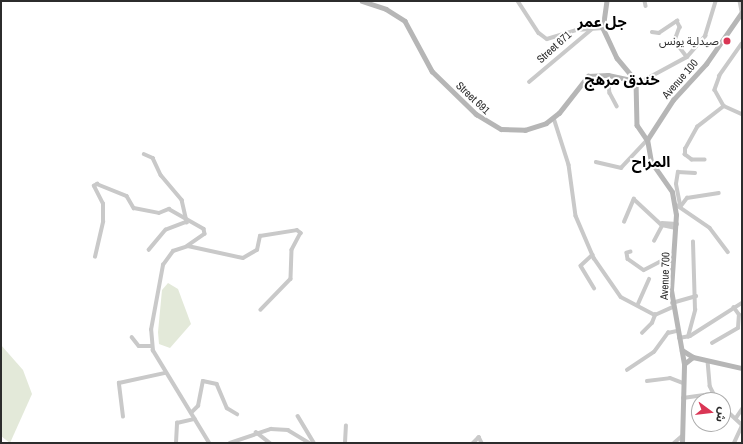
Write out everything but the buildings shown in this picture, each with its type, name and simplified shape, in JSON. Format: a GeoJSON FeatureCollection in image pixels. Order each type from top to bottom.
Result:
{"type":"FeatureCollection","features":[{"type":"Feature","properties":{"kind":"main road","name":"Street 691"},"geometry":{"type":"LineString","coordinates":[[362,1],[386,9],[405,21],[432,71],[488,124],[517,131],[538,127],[554,118],[584,78],[608,75],[636,82]]}},
{"type":"Feature","properties":{"kind":"main road"},"geometry":{"type":"LineString","coordinates":[[607,1],[603,28],[617,58],[636,82],[637,125],[647,140]]}},
{"type":"Feature","properties":{"kind":"main road","name":"Avenue 100"},"geometry":{"type":"LineString","coordinates":[[647,140],[678,94],[706,64],[742,12]]}},
{"type":"Feature","properties":{"kind":"main road","name":"Avenue 700"},"geometry":{"type":"LineString","coordinates":[[647,140],[651,162],[668,183],[678,205],[673,264],[673,305],[684,364],[682,443]]}},
{"type":"Feature","properties":{"kind":"main road"},"geometry":{"type":"LineString","coordinates":[[682,350],[693,357],[742,368]]}},
{"type":"Feature","properties":{"kind":"main road"},"geometry":{"type":"LineString","coordinates":[[684,364],[693,357]]}},
{"type":"Feature","properties":{"kind":"street"},"geometry":{"type":"LineString","coordinates":[[518,1],[544,38],[603,28]]}},
{"type":"Feature","properties":{"kind":"street"},"geometry":{"type":"LineString","coordinates":[[645,1],[646,6]]}},
{"type":"Feature","properties":{"kind":"street"},"geometry":{"type":"LineString","coordinates":[[636,82],[687,57],[705,36],[716,1]]}},
{"type":"Feature","properties":{"kind":"street"},"geometry":{"type":"LineString","coordinates":[[740,1],[742,12]]}},
{"type":"Feature","properties":{"kind":"street"},"geometry":{"type":"LineString","coordinates":[[652,32],[659,32],[677,21],[680,27],[675,41],[687,57]]}},
{"type":"Feature","properties":{"kind":"street","name":"Street 671"},"geometry":{"type":"LineString","coordinates":[[529,82],[576,38],[593,29]]}},
{"type":"Feature","properties":{"kind":"street"},"geometry":{"type":"LineString","coordinates":[[742,44],[717,82],[716,94],[724,106],[742,114]]}},
{"type":"Feature","properties":{"kind":"street"},"geometry":{"type":"LineString","coordinates":[[608,75],[610,93],[617,106]]}},
{"type":"Feature","properties":{"kind":"street"},"geometry":{"type":"LineString","coordinates":[[705,160],[692,160],[686,155],[686,149],[697,127],[724,106]]}},
{"type":"Feature","properties":{"kind":"street"},"geometry":{"type":"LineString","coordinates":[[554,118],[569,165],[576,216],[593,255],[619,295],[638,304],[655,315]]}},
{"type":"Feature","properties":{"kind":"street"},"geometry":{"type":"LineString","coordinates":[[596,162],[621,168],[647,140]]}},
{"type":"Feature","properties":{"kind":"street"},"geometry":{"type":"LineString","coordinates":[[144,154],[153,158],[161,175],[182,200],[187,222]]}},
{"type":"Feature","properties":{"kind":"street"},"geometry":{"type":"LineString","coordinates":[[695,173],[677,173],[678,205],[696,222],[711,230],[728,252]]}},
{"type":"Feature","properties":{"kind":"street"},"geometry":{"type":"LineString","coordinates":[[95,256],[103,222],[103,204],[95,184],[127,196],[134,208],[159,212],[169,209],[187,222],[206,232],[188,246],[173,251],[160,272],[150,330],[152,346],[165,373],[209,443]]}},
{"type":"Feature","properties":{"kind":"street"},"geometry":{"type":"LineString","coordinates":[[678,205],[687,198],[719,193]]}},
{"type":"Feature","properties":{"kind":"street"},"geometry":{"type":"LineString","coordinates":[[624,222],[634,199],[662,224],[676,226]]}},
{"type":"Feature","properties":{"kind":"street"},"geometry":{"type":"LineString","coordinates":[[149,250],[166,230],[187,222]]}},
{"type":"Feature","properties":{"kind":"street"},"geometry":{"type":"LineString","coordinates":[[654,241],[662,224]]}},
{"type":"Feature","properties":{"kind":"street"},"geometry":{"type":"LineString","coordinates":[[188,246],[243,258],[257,250],[260,236],[300,231],[292,250],[291,279],[261,310]]}},
{"type":"Feature","properties":{"kind":"street"},"geometry":{"type":"LineString","coordinates":[[688,337],[696,296],[693,242]]}},
{"type":"Feature","properties":{"kind":"street"},"geometry":{"type":"LineString","coordinates":[[631,252],[627,253],[628,259],[644,270],[662,262],[673,264]]}},
{"type":"Feature","properties":{"kind":"street"},"geometry":{"type":"LineString","coordinates":[[593,255],[581,266],[594,288]]}},
{"type":"Feature","properties":{"kind":"street"},"geometry":{"type":"LineString","coordinates":[[638,304],[649,279]]}},
{"type":"Feature","properties":{"kind":"street"},"geometry":{"type":"LineString","coordinates":[[642,333],[652,323],[655,315],[673,305],[696,296]]}},
{"type":"Feature","properties":{"kind":"street"},"geometry":{"type":"LineString","coordinates":[[679,338],[688,337],[742,303]]}},
{"type":"Feature","properties":{"kind":"street"},"geometry":{"type":"LineString","coordinates":[[712,343],[738,328],[739,315],[734,308]]}},
{"type":"Feature","properties":{"kind":"street"},"geometry":{"type":"LineString","coordinates":[[627,370],[654,352],[668,333],[677,331]]}},
{"type":"Feature","properties":{"kind":"street"},"geometry":{"type":"LineString","coordinates":[[132,337],[139,346],[152,346]]}},
{"type":"Feature","properties":{"kind":"street"},"geometry":{"type":"LineString","coordinates":[[708,361],[712,392]]}},
{"type":"Feature","properties":{"kind":"street"},"geometry":{"type":"LineString","coordinates":[[123,417],[119,383],[165,373]]}},
{"type":"Feature","properties":{"kind":"street"},"geometry":{"type":"LineString","coordinates":[[647,381],[663,377],[683,383]]}},
{"type":"Feature","properties":{"kind":"street"},"geometry":{"type":"LineString","coordinates":[[191,413],[198,406],[204,381],[217,384],[227,408],[237,414]]}},
{"type":"Feature","properties":{"kind":"street"},"geometry":{"type":"LineString","coordinates":[[683,398],[691,397]]}},
{"type":"Feature","properties":{"kind":"street"},"geometry":{"type":"LineString","coordinates":[[736,418],[742,409]]}},
{"type":"Feature","properties":{"kind":"street"},"geometry":{"type":"LineString","coordinates":[[731,414],[742,426],[734,443]]}},
{"type":"Feature","properties":{"kind":"street"},"geometry":{"type":"LineString","coordinates":[[298,416],[314,443]]}},
{"type":"Feature","properties":{"kind":"street"},"geometry":{"type":"LineString","coordinates":[[176,443],[177,423],[195,420]]}},
{"type":"Feature","properties":{"kind":"street"},"geometry":{"type":"LineString","coordinates":[[345,443],[346,426]]}},
{"type":"Feature","properties":{"kind":"street"},"geometry":{"type":"LineString","coordinates":[[230,443],[256,432],[284,429],[310,443]]}},
{"type":"Feature","properties":{"kind":"street"},"geometry":{"type":"LineString","coordinates":[[256,432],[270,443]]}},
{"type":"Feature","properties":{"kind":"street"},"geometry":{"type":"LineString","coordinates":[[674,443],[682,436]]}},
{"type":"Feature","properties":{"kind":"street"},"geometry":{"type":"LineString","coordinates":[[473,443],[479,437],[482,443]]}},
{"type":"Feature","properties":{"kind":"green space"},"geometry":{"type":"Polygon","coordinates":[[[168,283],[178,289],[191,324],[170,348],[159,344],[158,332],[162,290],[168,283]]]}},
{"type":"Feature","properties":{"kind":"green space"},"geometry":{"type":"Polygon","coordinates":[[[1,345],[23,370],[32,394],[10,443],[1,436],[1,345]]]}},
{"type":"Feature","properties":{"kind":"place","name":"صيدلية يونس"},"geometry":{"type":"Point","coordinates":[727,41]}},
{"type":"Feature","properties":{"kind":"district","name":"جل عمر"},"geometry":{"type":"Point","coordinates":[602,22]}},
{"type":"Feature","properties":{"kind":"district","name":"خندق مرهج"},"geometry":{"type":"Point","coordinates":[622,80]}},
{"type":"Feature","properties":{"kind":"district","name":"المراح"},"geometry":{"type":"Point","coordinates":[651,162]}}]}
